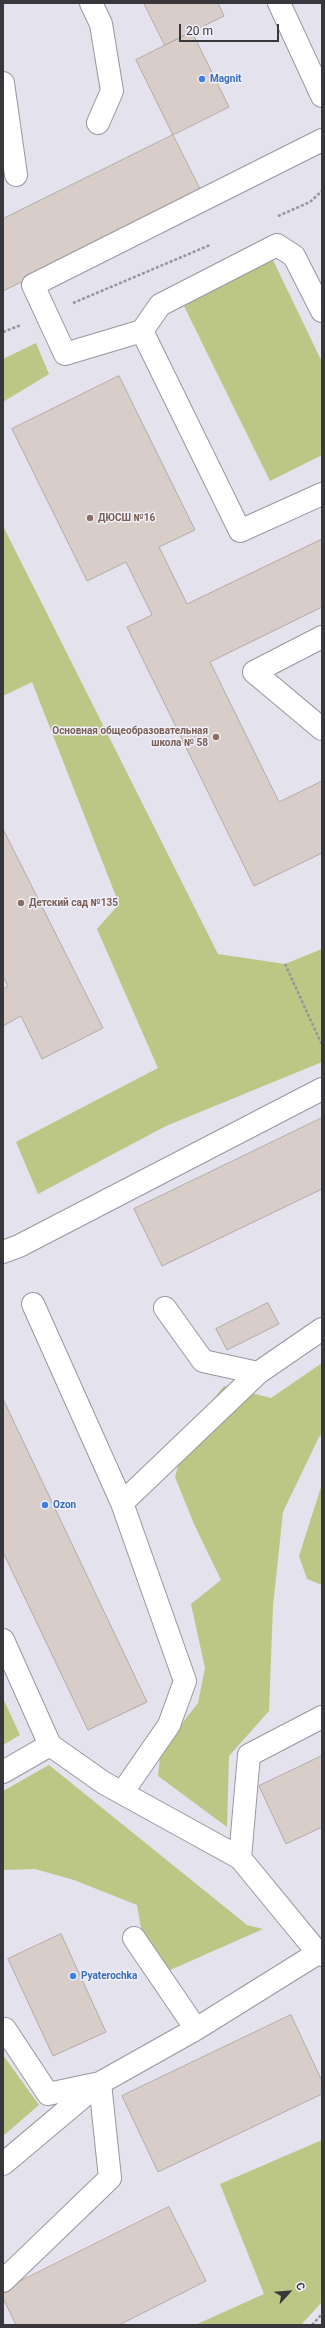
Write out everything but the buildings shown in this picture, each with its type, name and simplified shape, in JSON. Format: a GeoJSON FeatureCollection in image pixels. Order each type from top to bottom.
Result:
{"type":"FeatureCollection","features":[{"type":"Feature","properties":{"kind":"lane"},"geometry":{"type":"LineString","coordinates":[[91,3],[101,24],[112,91],[98,123]]}},
{"type":"Feature","properties":{"kind":"lane"},"geometry":{"type":"LineString","coordinates":[[279,3],[322,96]]}},
{"type":"Feature","properties":{"kind":"lane"},"geometry":{"type":"LineString","coordinates":[[3,82],[16,175]]}},
{"type":"Feature","properties":{"kind":"lane"},"geometry":{"type":"LineString","coordinates":[[322,140],[33,285],[65,354],[142,330],[160,305],[277,246],[294,256],[322,311]]}},
{"type":"Feature","properties":{"kind":"lane"},"geometry":{"type":"LineString","coordinates":[[142,330],[240,531],[322,494]]}},
{"type":"Feature","properties":{"kind":"lane"},"geometry":{"type":"LineString","coordinates":[[322,637],[254,672],[322,729]]}},
{"type":"Feature","properties":{"kind":"lane"},"geometry":{"type":"LineString","coordinates":[[3,1252],[19,1246],[322,1089]]}},
{"type":"Feature","properties":{"kind":"lane"},"geometry":{"type":"LineString","coordinates":[[33,1304],[122,1503],[185,1681],[170,1725],[122,1793]]}},
{"type":"Feature","properties":{"kind":"lane"},"geometry":{"type":"LineString","coordinates":[[165,1308],[202,1361],[258,1373]]}},
{"type":"Feature","properties":{"kind":"lane"},"geometry":{"type":"LineString","coordinates":[[122,1503],[258,1373],[322,1329]]}},
{"type":"Feature","properties":{"kind":"lane"},"geometry":{"type":"LineString","coordinates":[[3,1640],[50,1745],[104,1783],[240,1858],[320,1954],[196,2029],[100,2083],[3,2164]]}},
{"type":"Feature","properties":{"kind":"lane"},"geometry":{"type":"LineString","coordinates":[[240,1858],[249,1755],[322,1717]]}},
{"type":"Feature","properties":{"kind":"lane"},"geometry":{"type":"LineString","coordinates":[[3,1772],[50,1745]]}},
{"type":"Feature","properties":{"kind":"lane"},"geometry":{"type":"LineString","coordinates":[[134,1938],[196,2029]]}},
{"type":"Feature","properties":{"kind":"lane"},"geometry":{"type":"LineString","coordinates":[[3,2030],[48,2094],[100,2083]]}},
{"type":"Feature","properties":{"kind":"lane"},"geometry":{"type":"LineString","coordinates":[[3,2281],[110,2178],[100,2083]]}},
{"type":"Feature","properties":{"kind":"path"},"geometry":{"type":"LineString","coordinates":[[274,218],[310,202],[322,191]]}},
{"type":"Feature","properties":{"kind":"path"},"geometry":{"type":"LineString","coordinates":[[3,332],[215,242]]}},
{"type":"Feature","properties":{"kind":"path"},"geometry":{"type":"LineString","coordinates":[[285,964],[322,1045]]}},
{"type":"Feature","properties":{"kind":"path"},"geometry":{"type":"LineString","coordinates":[[312,2325],[322,2314]]}},
{"type":"Feature","properties":{"kind":"green space"},"geometry":{"type":"Polygon","coordinates":[[[273,260],[322,362],[322,455],[270,481],[183,304],[273,260]]]}},
{"type":"Feature","properties":{"kind":"green space"},"geometry":{"type":"Polygon","coordinates":[[[36,343],[49,374],[3,402],[3,359],[36,343]]]}},
{"type":"Feature","properties":{"kind":"green space"},"geometry":{"type":"Polygon","coordinates":[[[3,526],[218,954],[285,964],[322,949],[322,1062],[166,1126],[38,1194],[16,1142],[158,1068],[97,929],[119,904],[32,682],[3,696],[3,526]]]}},
{"type":"Feature","properties":{"kind":"green space"},"geometry":{"type":"Polygon","coordinates":[[[322,1363],[322,1434],[319,1437],[283,1512],[273,1606],[269,1711],[229,1756],[227,1827],[158,1776],[160,1757],[172,1736],[198,1703],[205,1668],[191,1604],[221,1580],[194,1524],[175,1477],[188,1430],[224,1386],[271,1398],[322,1363]]]}},
{"type":"Feature","properties":{"kind":"green space"},"geometry":{"type":"Polygon","coordinates":[[[322,1484],[322,1585],[307,1579],[299,1556],[322,1484]]]}},
{"type":"Feature","properties":{"kind":"green space"},"geometry":{"type":"Polygon","coordinates":[[[3,1698],[20,1735],[3,1745],[3,1698]]]}},
{"type":"Feature","properties":{"kind":"green space"},"geometry":{"type":"Polygon","coordinates":[[[49,1765],[247,1925],[263,1929],[150,1979],[137,1905],[74,1880],[35,1869],[3,1870],[3,1791],[49,1765]]]}},
{"type":"Feature","properties":{"kind":"green space"},"geometry":{"type":"Polygon","coordinates":[[[3,2055],[39,2105],[3,2136],[3,2055]]]}},
{"type":"Feature","properties":{"kind":"green space"},"geometry":{"type":"Polygon","coordinates":[[[322,2140],[322,2302],[301,2325],[195,2325],[264,2294],[220,2184],[322,2140]]]}},
{"type":"Feature","properties":{"kind":"place","name":"Magnit"},"geometry":{"type":"Point","coordinates":[202,79]}},
{"type":"Feature","properties":{"kind":"place","name":"ДЮСШ №16"},"geometry":{"type":"Point","coordinates":[90,518]}},
{"type":"Feature","properties":{"kind":"place","name":"Основная общеобразовательная школа № 58"},"geometry":{"type":"Point","coordinates":[216,737]}},
{"type":"Feature","properties":{"kind":"place","name":"Детский сад №135"},"geometry":{"type":"Point","coordinates":[21,903]}},
{"type":"Feature","properties":{"kind":"place","name":"Ozon"},"geometry":{"type":"Point","coordinates":[45,1505]}},
{"type":"Feature","properties":{"kind":"place","name":"Pyaterochka"},"geometry":{"type":"Point","coordinates":[73,1976]}}]}
